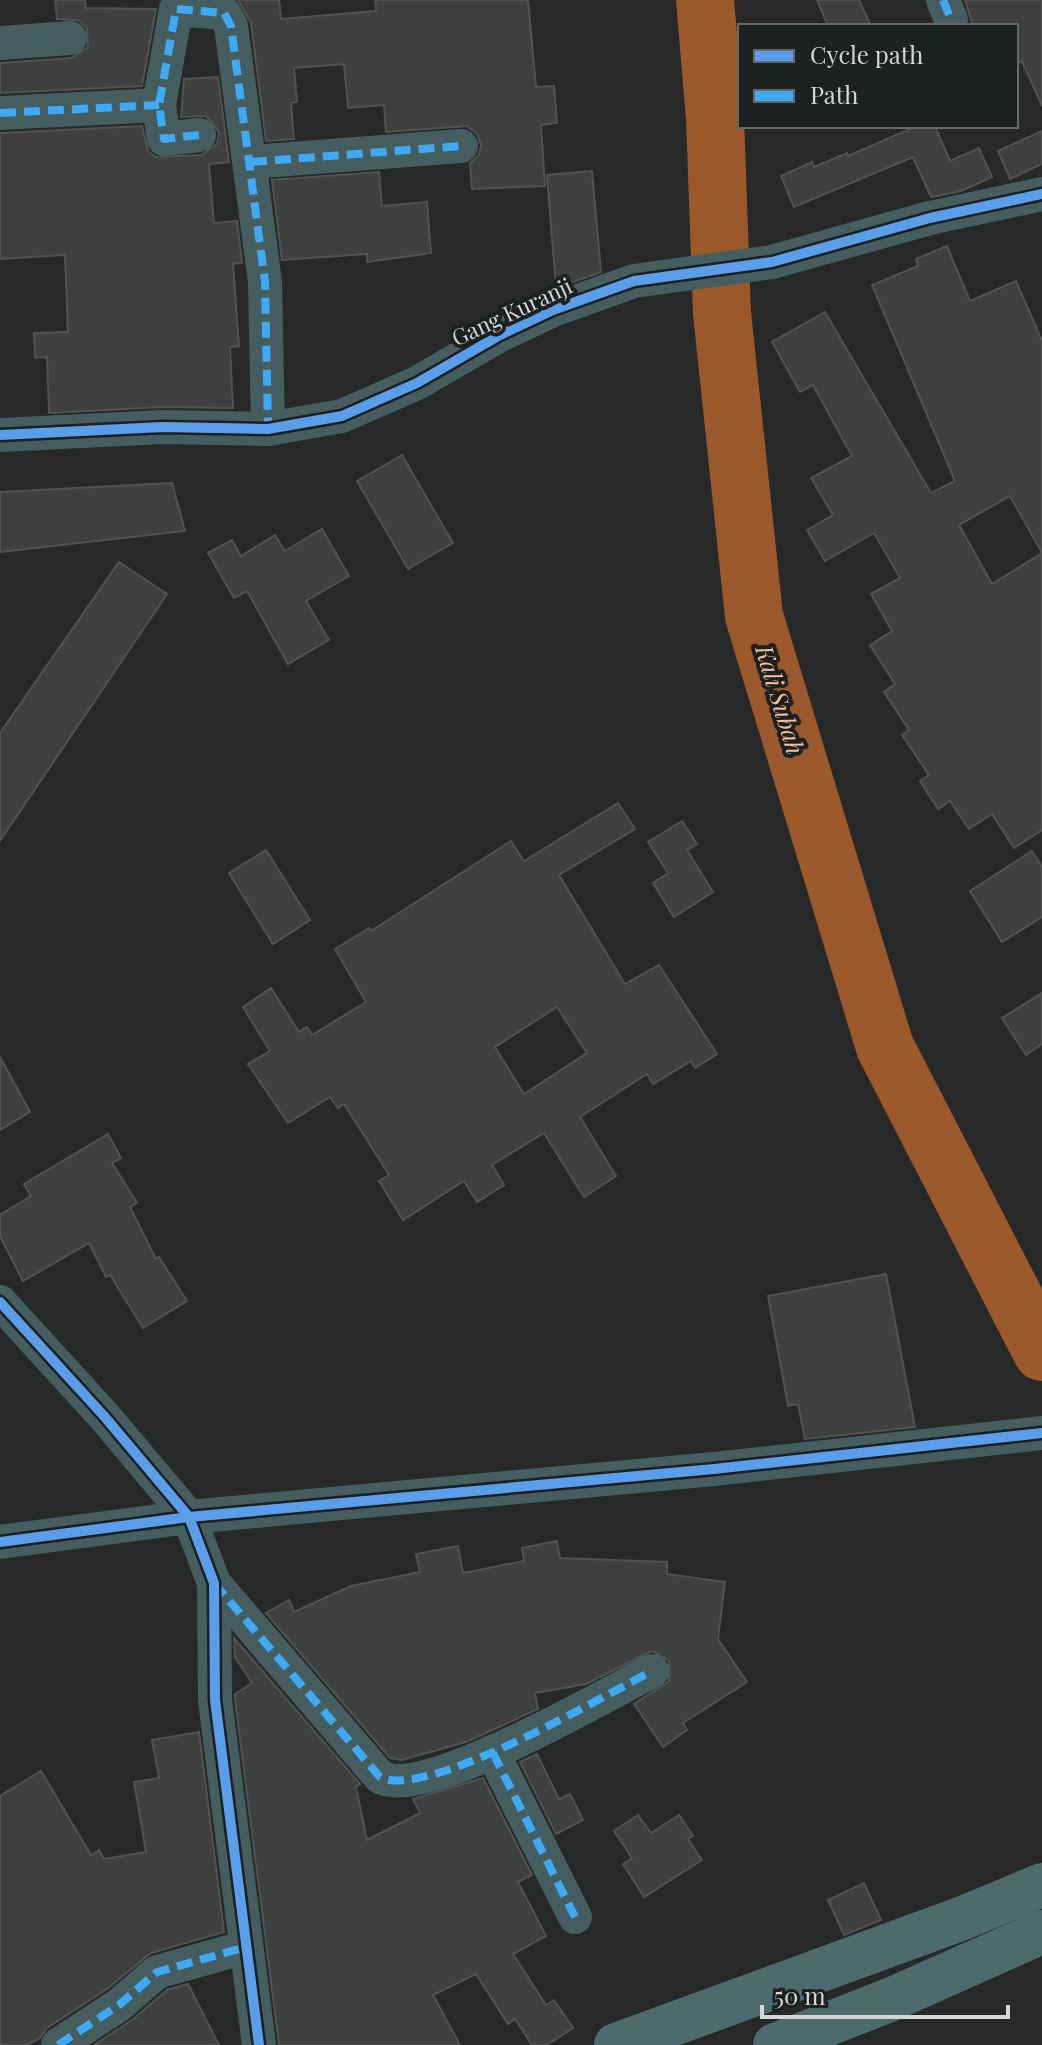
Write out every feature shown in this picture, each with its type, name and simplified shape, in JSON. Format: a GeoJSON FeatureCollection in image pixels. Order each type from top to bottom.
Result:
{"type":"FeatureCollection","features":[{"type":"Feature","properties":{"kind":"highway"},"geometry":{"type":"LineString","coordinates":[[616,2045],[870,1953],[1042,1885]]}},
{"type":"Feature","properties":{"kind":"highway"},"geometry":{"type":"LineString","coordinates":[[791,2042],[1042,1932]]}},
{"type":"Feature","properties":{"kind":"street"},"geometry":{"type":"LineString","coordinates":[[199,135],[164,139],[159,105],[176,9],[224,13],[231,26],[265,282],[268,429]]}},
{"type":"Feature","properties":{"kind":"street"},"geometry":{"type":"LineString","coordinates":[[0,43],[70,38]]}},
{"type":"Feature","properties":{"kind":"street"},"geometry":{"type":"LineString","coordinates":[[0,113],[159,105]]}},
{"type":"Feature","properties":{"kind":"street"},"geometry":{"type":"LineString","coordinates":[[251,162],[461,146]]}},
{"type":"Feature","properties":{"kind":"street","name":"Gang Kuranji"},"geometry":{"type":"LineString","coordinates":[[0,435],[163,427],[268,429],[342,416],[417,383],[500,335],[553,310],[634,281],[772,262],[930,218],[1042,194]]}},
{"type":"Feature","properties":{"kind":"street"},"geometry":{"type":"LineString","coordinates":[[0,1302],[104,1416],[189,1517],[214,1583],[380,1777],[398,1783],[493,1753],[652,1671]]}},
{"type":"Feature","properties":{"kind":"street"},"geometry":{"type":"LineString","coordinates":[[0,1542],[189,1517],[714,1469],[1042,1433]]}},
{"type":"Feature","properties":{"kind":"street"},"geometry":{"type":"LineString","coordinates":[[214,1583],[215,1700],[259,2045]]}},
{"type":"Feature","properties":{"kind":"street"},"geometry":{"type":"LineString","coordinates":[[493,1753],[575,1917]]}},
{"type":"Feature","properties":{"kind":"street"},"geometry":{"type":"LineString","coordinates":[[58,2045],[119,2005],[157,1972],[246,1947]]}},
{"type":"Feature","properties":{"kind":"building"},"geometry":{"type":"Polygon","coordinates":[[[55,0],[85,0],[86,8],[156,9],[142,86],[0,93],[0,63],[71,58],[88,47],[87,28],[78,20],[57,19],[55,0]]]}},
{"type":"Feature","properties":{"kind":"building"},"geometry":{"type":"Polygon","coordinates":[[[238,0],[279,0],[281,19],[376,11],[375,0],[528,0],[536,87],[554,86],[557,123],[541,125],[545,186],[472,189],[470,163],[479,155],[481,145],[477,134],[467,126],[386,132],[384,105],[348,108],[344,64],[294,68],[297,102],[291,103],[294,139],[266,141],[251,23],[238,0]]]}},
{"type":"Feature","properties":{"kind":"building"},"geometry":{"type":"Polygon","coordinates":[[[817,0],[859,0],[870,24],[827,24],[817,0]]]}},
{"type":"Feature","properties":{"kind":"building"},"geometry":{"type":"Polygon","coordinates":[[[965,0],[1042,0],[1042,106],[1022,61],[1018,63],[1018,24],[972,24],[965,0]]]}},
{"type":"Feature","properties":{"kind":"building"},"geometry":{"type":"Polygon","coordinates":[[[218,77],[229,162],[209,164],[214,223],[237,221],[242,263],[233,264],[239,346],[230,347],[233,408],[162,407],[49,413],[47,357],[35,358],[34,333],[68,332],[65,255],[0,259],[0,133],[142,126],[148,151],[156,157],[201,155],[217,144],[219,132],[206,116],[181,117],[184,79],[218,77]]]}},
{"type":"Feature","properties":{"kind":"building"},"geometry":{"type":"Polygon","coordinates":[[[912,128],[936,128],[950,161],[979,148],[992,177],[961,191],[931,197],[913,157],[794,207],[781,176],[812,162],[814,167],[847,153],[848,156],[912,128]]]}},
{"type":"Feature","properties":{"kind":"building"},"geometry":{"type":"Polygon","coordinates":[[[1042,131],[1042,164],[1010,179],[998,151],[1042,131]]]}},
{"type":"Feature","properties":{"kind":"building"},"geometry":{"type":"Polygon","coordinates":[[[592,171],[601,272],[556,288],[547,175],[592,171]]]}},
{"type":"Feature","properties":{"kind":"building"},"geometry":{"type":"Polygon","coordinates":[[[379,172],[382,206],[427,202],[431,253],[367,262],[367,254],[282,260],[272,180],[379,172]]]}},
{"type":"Feature","properties":{"kind":"building"},"geometry":{"type":"Polygon","coordinates":[[[947,246],[970,301],[1016,281],[1042,341],[1042,553],[1042,830],[1014,848],[992,814],[969,829],[950,801],[938,809],[920,781],[929,775],[902,735],[909,730],[884,692],[895,684],[870,645],[892,631],[871,594],[900,578],[874,533],[825,561],[807,530],[833,515],[811,478],[852,456],[813,385],[800,392],[772,342],[825,312],[931,493],[955,481],[872,285],[918,266],[916,259],[947,246]],[[1010,496],[959,525],[992,584],[1042,553],[1010,496]]]}},
{"type":"Feature","properties":{"kind":"building"},"geometry":{"type":"Polygon","coordinates":[[[402,455],[453,543],[408,569],[357,481],[402,455]]]}},
{"type":"Feature","properties":{"kind":"building"},"geometry":{"type":"Polygon","coordinates":[[[172,483],[185,531],[0,552],[0,492],[172,483]]]}},
{"type":"Feature","properties":{"kind":"building"},"geometry":{"type":"Polygon","coordinates":[[[322,529],[349,576],[306,601],[329,640],[288,664],[247,591],[234,598],[208,553],[232,540],[241,556],[275,535],[285,551],[322,529]]]}},
{"type":"Feature","properties":{"kind":"building"},"geometry":{"type":"Polygon","coordinates":[[[119,562],[167,594],[0,841],[0,733],[119,562]]]}},
{"type":"Feature","properties":{"kind":"building"},"geometry":{"type":"Polygon","coordinates":[[[618,803],[635,829],[559,875],[625,984],[659,965],[717,1054],[695,1068],[691,1061],[653,1084],[647,1074],[580,1117],[616,1176],[584,1197],[544,1133],[492,1165],[504,1185],[477,1202],[464,1181],[403,1220],[379,1181],[389,1175],[344,1104],[338,1108],[330,1097],[288,1123],[248,1064],[270,1051],[243,1007],[271,988],[299,1032],[307,1027],[312,1035],[366,1002],[335,949],[369,928],[371,931],[511,841],[524,861],[618,803]],[[557,1007],[495,1047],[524,1094],[587,1053],[557,1007]]]}},
{"type":"Feature","properties":{"kind":"building"},"geometry":{"type":"Polygon","coordinates":[[[682,821],[697,844],[687,850],[713,892],[674,917],[653,883],[668,873],[648,842],[682,821]]]}},
{"type":"Feature","properties":{"kind":"building"},"geometry":{"type":"Polygon","coordinates":[[[266,850],[310,920],[273,944],[229,873],[266,850]]]}},
{"type":"Feature","properties":{"kind":"building"},"geometry":{"type":"Polygon","coordinates":[[[1032,851],[1042,867],[1042,917],[1002,942],[970,891],[1032,851]]]}},
{"type":"Feature","properties":{"kind":"building"},"geometry":{"type":"Polygon","coordinates":[[[1042,993],[1042,1044],[1026,1055],[1002,1018],[1042,993]]]}},
{"type":"Feature","properties":{"kind":"building"},"geometry":{"type":"Polygon","coordinates":[[[0,1057],[30,1112],[0,1130],[0,1057]]]}},
{"type":"Feature","properties":{"kind":"building"},"geometry":{"type":"Polygon","coordinates":[[[108,1134],[121,1158],[112,1163],[137,1203],[130,1207],[156,1259],[159,1257],[187,1301],[143,1328],[110,1275],[106,1277],[89,1243],[23,1281],[0,1236],[0,1215],[31,1196],[24,1184],[108,1134]]]}},
{"type":"Feature","properties":{"kind":"building"},"geometry":{"type":"Polygon","coordinates":[[[886,1274],[915,1427],[805,1439],[798,1404],[788,1406],[768,1296],[886,1274]]]}},
{"type":"Feature","properties":{"kind":"building"},"geometry":{"type":"Polygon","coordinates":[[[557,1541],[560,1558],[667,1562],[667,1574],[725,1582],[718,1639],[747,1682],[683,1723],[687,1730],[663,1747],[634,1704],[669,1681],[669,1661],[652,1651],[586,1684],[535,1693],[538,1709],[466,1742],[402,1760],[390,1758],[266,1613],[289,1600],[294,1612],[351,1586],[420,1572],[416,1554],[458,1546],[463,1573],[524,1561],[522,1548],[557,1541]]]}},
{"type":"Feature","properties":{"kind":"building"},"geometry":{"type":"Polygon","coordinates":[[[234,1638],[360,1784],[356,1787],[367,1840],[420,1813],[413,1799],[483,1778],[532,1875],[518,1882],[546,1936],[513,1954],[546,2005],[554,2000],[573,2028],[547,2045],[532,2045],[515,2019],[508,2024],[476,1974],[433,1995],[460,2045],[279,2045],[235,1699],[235,1694],[252,1683],[235,1657],[234,1638]]]}},
{"type":"Feature","properties":{"kind":"building"},"geometry":{"type":"Polygon","coordinates":[[[199,1732],[224,1932],[151,1953],[107,1989],[47,2028],[40,2038],[27,2045],[0,2045],[0,1796],[41,1771],[91,1855],[99,1850],[104,1859],[146,1852],[134,1782],[159,1778],[152,1740],[199,1732]]]}},
{"type":"Feature","properties":{"kind":"building"},"geometry":{"type":"Polygon","coordinates":[[[537,1754],[559,1799],[570,1794],[583,1820],[556,1834],[520,1762],[537,1754]]]}},
{"type":"Feature","properties":{"kind":"building"},"geometry":{"type":"Polygon","coordinates":[[[638,1815],[651,1833],[679,1815],[693,1836],[688,1839],[702,1860],[644,1897],[623,1864],[632,1858],[614,1831],[638,1815]]]}},
{"type":"Feature","properties":{"kind":"building"},"geometry":{"type":"Polygon","coordinates":[[[864,1883],[881,1920],[844,1935],[828,1900],[864,1883]]]}},
{"type":"Feature","properties":{"kind":"building"},"geometry":{"type":"Polygon","coordinates":[[[188,1984],[219,2045],[94,2045],[132,2020],[167,1990],[188,1984]]]}},
{"type":"Feature","properties":{"kind":"waterway","name":"Kali Subah"},"geometry":{"type":"LineString","coordinates":[[705,0],[715,118],[722,313],[754,616],[885,1047],[1042,1352]]}},
{"type":"Feature","properties":{"kind":"marked path"},"geometry":{"type":"LineString","coordinates":[[943,0],[951,20]]}},
{"type":"Feature","properties":{"kind":"marked path"},"geometry":{"type":"LineString","coordinates":[[199,135],[164,139],[159,105],[176,9],[224,13],[231,26],[265,282],[268,429]]}},
{"type":"Feature","properties":{"kind":"marked path"},"geometry":{"type":"LineString","coordinates":[[0,113],[159,105]]}},
{"type":"Feature","properties":{"kind":"marked path"},"geometry":{"type":"LineString","coordinates":[[251,162],[461,146]]}},
{"type":"Feature","properties":{"kind":"marked path"},"geometry":{"type":"LineString","coordinates":[[214,1583],[380,1777],[403,1780],[435,1774],[473,1760],[515,1742],[652,1671]]}},
{"type":"Feature","properties":{"kind":"marked path"},"geometry":{"type":"LineString","coordinates":[[493,1753],[575,1917]]}},
{"type":"Feature","properties":{"kind":"marked path"},"geometry":{"type":"LineString","coordinates":[[58,2045],[119,2005],[157,1972],[246,1947]]}},
{"type":"Feature","properties":{"kind":"cycle path"},"geometry":{"type":"LineString","coordinates":[[0,435],[163,427],[268,429],[342,416],[417,383],[500,335],[553,310],[634,281],[772,262],[930,218],[1042,194]]}},
{"type":"Feature","properties":{"kind":"cycle path"},"geometry":{"type":"LineString","coordinates":[[0,1302],[104,1416],[189,1517],[214,1583],[215,1700],[259,2045]]}},
{"type":"Feature","properties":{"kind":"cycle path"},"geometry":{"type":"LineString","coordinates":[[0,1542],[189,1517],[714,1469],[1042,1433]]}}]}
